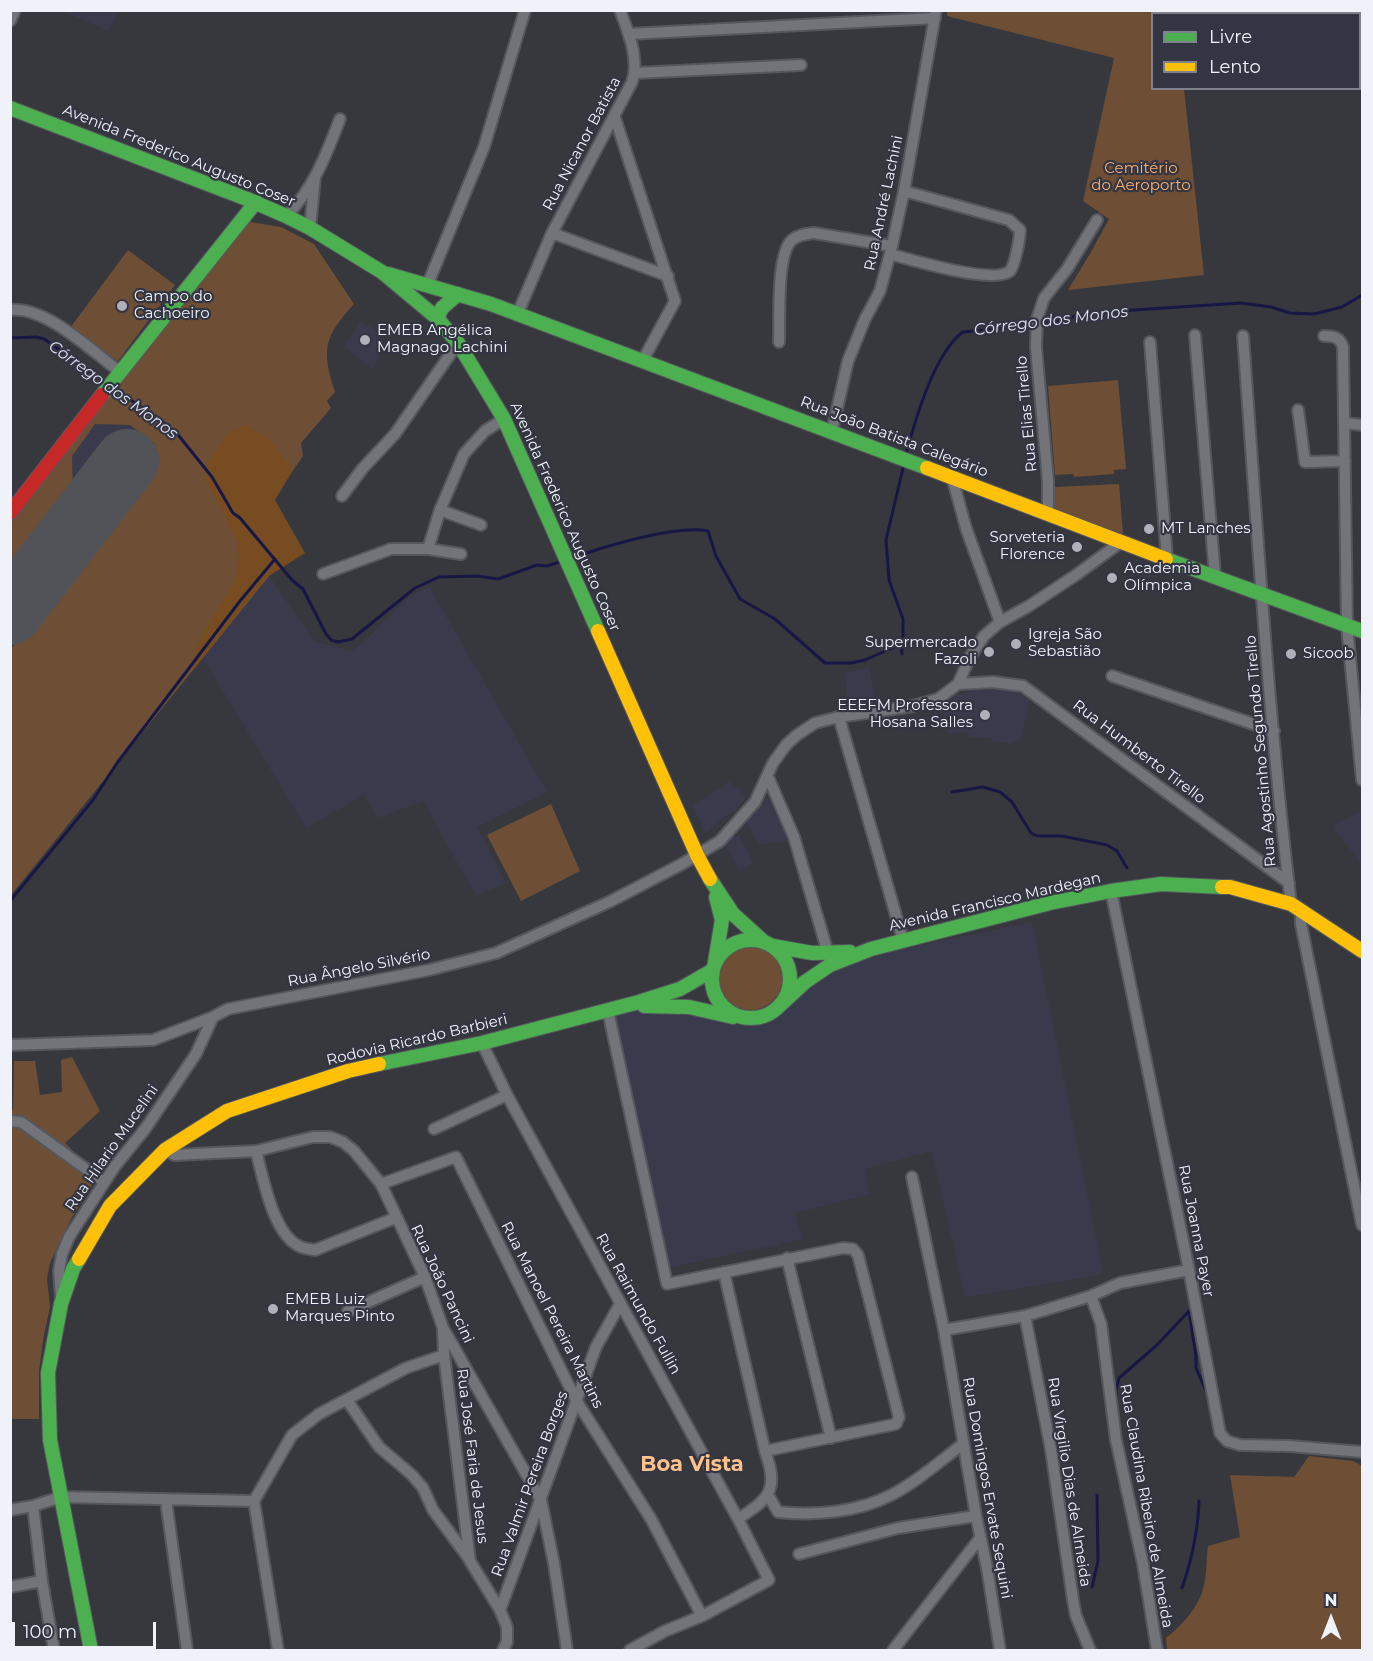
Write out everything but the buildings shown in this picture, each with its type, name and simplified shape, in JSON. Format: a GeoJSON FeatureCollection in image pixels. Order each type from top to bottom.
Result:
{"type":"FeatureCollection","features":[{"type":"Feature","properties":{"kind":"main road","name":"Avenida Frederico Augusto Coser"},"geometry":{"type":"LineString","coordinates":[[10,108],[256,202],[286,216],[382,272],[437,318],[458,343],[504,419],[710,880],[735,917],[752,934],[768,944]]}},
{"type":"Feature","properties":{"kind":"main road"},"geometry":{"type":"LineString","coordinates":[[10,513],[256,202]]}},
{"type":"Feature","properties":{"kind":"main road","name":"Rua João Batista Calegário"},"geometry":{"type":"LineString","coordinates":[[382,272],[458,294],[643,360],[1362,631]]}},
{"type":"Feature","properties":{"kind":"main road"},"geometry":{"type":"LineString","coordinates":[[418,302],[427,286]]}},
{"type":"Feature","properties":{"kind":"main road"},"geometry":{"type":"LineString","coordinates":[[437,318],[442,308],[458,294]]}},
{"type":"Feature","properties":{"kind":"main road","name":"Avenida Frederico Augusto Coser"},"geometry":{"type":"LineString","coordinates":[[710,880],[722,921],[714,966]]}},
{"type":"Feature","properties":{"kind":"main road","name":"Avenida Francisco Mardegan"},"geometry":{"type":"LineString","coordinates":[[779,1006],[830,965],[871,949],[1050,903],[1161,884],[1230,887],[1296,907],[1362,951]]}},
{"type":"Feature","properties":{"kind":"main road"},"geometry":{"type":"LineString","coordinates":[[613,1009],[689,1007],[732,1017],[745,1018],[767,1015],[779,1006],[788,993],[790,978],[787,963],[768,944],[750,940],[735,943],[723,951],[714,966],[712,984],[716,998],[725,1009],[745,1018]]}},
{"type":"Feature","properties":{"kind":"main road","name":"Avenida Francisco Mardegan"},"geometry":{"type":"LineString","coordinates":[[768,944],[790,950],[828,953],[871,949]]}},
{"type":"Feature","properties":{"kind":"main road"},"geometry":{"type":"LineString","coordinates":[[613,1009],[680,989],[714,966]]}},
{"type":"Feature","properties":{"kind":"main road","name":"Rodovia Ricardo Barbieri"},"geometry":{"type":"LineString","coordinates":[[91,1650],[50,1440],[48,1373],[61,1304],[73,1269],[110,1206],[165,1150],[227,1111],[348,1071],[482,1043],[613,1009]]}},
{"type":"Feature","properties":{"kind":"street"},"geometry":{"type":"LineString","coordinates":[[10,21],[15,10]]}},
{"type":"Feature","properties":{"kind":"street"},"geometry":{"type":"LineString","coordinates":[[427,286],[484,147],[525,10]]}},
{"type":"Feature","properties":{"kind":"street"},"geometry":{"type":"LineString","coordinates":[[620,10],[628,34],[635,73]]}},
{"type":"Feature","properties":{"kind":"street"},"geometry":{"type":"LineString","coordinates":[[628,34],[935,14]]}},
{"type":"Feature","properties":{"kind":"street","name":"Rua André Lachini"},"geometry":{"type":"LineString","coordinates":[[832,431],[848,361],[865,319],[880,291],[891,250],[904,191],[935,14]]}},
{"type":"Feature","properties":{"kind":"street","name":"Rua Nicanor Batista"},"geometry":{"type":"LineString","coordinates":[[517,315],[552,233],[615,118],[635,73],[801,65]]}},
{"type":"Feature","properties":{"kind":"street"},"geometry":{"type":"LineString","coordinates":[[615,118],[675,301],[643,360]]}},
{"type":"Feature","properties":{"kind":"street"},"geometry":{"type":"LineString","coordinates":[[286,216],[295,207],[315,177],[340,119]]}},
{"type":"Feature","properties":{"kind":"street"},"geometry":{"type":"LineString","coordinates":[[310,228],[315,177]]}},
{"type":"Feature","properties":{"kind":"street"},"geometry":{"type":"LineString","coordinates":[[779,342],[782,260],[790,241],[802,234],[814,233],[891,250],[976,275],[996,275],[1009,271],[1020,238],[1020,230],[1009,220],[904,191]]}},
{"type":"Feature","properties":{"kind":"street","name":"Rua Elias Tirello"},"geometry":{"type":"LineString","coordinates":[[1048,514],[1036,338],[1037,319],[1044,298],[1067,269],[1097,220]]}},
{"type":"Feature","properties":{"kind":"street"},"geometry":{"type":"LineString","coordinates":[[552,233],[668,276]]}},
{"type":"Feature","properties":{"kind":"street"},"geometry":{"type":"LineString","coordinates":[[10,310],[28,310],[48,318],[118,375]]}},
{"type":"Feature","properties":{"kind":"street"},"geometry":{"type":"LineString","coordinates":[[1196,335],[1215,576]]}},
{"type":"Feature","properties":{"kind":"street","name":"Rua Agostinho Segundo Tirello"},"geometry":{"type":"LineString","coordinates":[[1243,336],[1262,595],[1289,883],[1301,924],[1362,1226]]}},
{"type":"Feature","properties":{"kind":"street"},"geometry":{"type":"LineString","coordinates":[[1324,336],[1334,336],[1341,341],[1343,347],[1347,626],[1362,780]]}},
{"type":"Feature","properties":{"kind":"street"},"geometry":{"type":"LineString","coordinates":[[1150,342],[1167,558]]}},
{"type":"Feature","properties":{"kind":"street"},"geometry":{"type":"LineString","coordinates":[[342,496],[363,468],[394,434],[458,343]]}},
{"type":"Feature","properties":{"kind":"street"},"geometry":{"type":"LineString","coordinates":[[1298,410],[1305,462],[1345,460]]}},
{"type":"Feature","properties":{"kind":"street"},"geometry":{"type":"LineString","coordinates":[[428,549],[440,510],[464,454],[485,431],[504,419]]}},
{"type":"Feature","properties":{"kind":"street"},"geometry":{"type":"LineString","coordinates":[[1344,423],[1362,424]]}},
{"type":"Feature","properties":{"kind":"street"},"geometry":{"type":"LineString","coordinates":[[952,477],[966,528],[1000,622]]}},
{"type":"Feature","properties":{"kind":"street"},"geometry":{"type":"LineString","coordinates":[[440,510],[481,525]]}},
{"type":"Feature","properties":{"kind":"street"},"geometry":{"type":"LineString","coordinates":[[958,684],[974,650],[984,636],[1000,622],[1047,595],[1121,542]]}},
{"type":"Feature","properties":{"kind":"street"},"geometry":{"type":"LineString","coordinates":[[323,574],[391,549],[428,549],[461,554]]}},
{"type":"Feature","properties":{"kind":"street"},"geometry":{"type":"LineString","coordinates":[[1112,676],[1274,731]]}},
{"type":"Feature","properties":{"kind":"street","name":"Rua Humberto Tirello"},"geometry":{"type":"LineString","coordinates":[[958,684],[993,682],[1023,686],[1289,883]]}},
{"type":"Feature","properties":{"kind":"street","name":"Rua Ângelo Silvério"},"geometry":{"type":"LineString","coordinates":[[10,1045],[153,1040],[228,1009],[429,970],[496,953],[609,902],[720,841],[755,802],[774,763],[786,745],[816,723],[839,717],[913,706],[938,699],[958,684]]}},
{"type":"Feature","properties":{"kind":"street"},"geometry":{"type":"LineString","coordinates":[[839,717],[903,940]]}},
{"type":"Feature","properties":{"kind":"street"},"geometry":{"type":"LineString","coordinates":[[768,777],[794,837],[828,953]]}},
{"type":"Feature","properties":{"kind":"street","name":"Rua Joanna Payer"},"geometry":{"type":"LineString","coordinates":[[1111,891],[1220,1433],[1227,1442],[1240,1445],[1362,1452]]}},
{"type":"Feature","properties":{"kind":"street"},"geometry":{"type":"LineString","coordinates":[[613,1009],[667,1284],[843,1248],[853,1249],[858,1255],[899,1417],[896,1424],[765,1451]]}},
{"type":"Feature","properties":{"kind":"street","name":"Rua Hilario Mucelini"},"geometry":{"type":"LineString","coordinates":[[61,1304],[59,1271],[62,1254],[69,1237],[104,1182],[145,1129],[196,1054],[213,1017]]}},
{"type":"Feature","properties":{"kind":"street","name":"Rua Raimundo Fullin"},"geometry":{"type":"LineString","coordinates":[[482,1043],[507,1095],[769,1580],[702,1616]]}},
{"type":"Feature","properties":{"kind":"street"},"geometry":{"type":"LineString","coordinates":[[434,1130],[507,1095]]}},
{"type":"Feature","properties":{"kind":"street"},"geometry":{"type":"LineString","coordinates":[[10,1121],[21,1122],[104,1182]]}},
{"type":"Feature","properties":{"kind":"street","name":"Rua João Pancini"},"geometry":{"type":"LineString","coordinates":[[165,1150],[174,1155],[256,1151],[313,1137],[330,1137],[343,1142],[354,1151],[381,1184],[395,1218],[425,1277],[443,1328],[541,1500],[554,1564],[567,1650]]}},
{"type":"Feature","properties":{"kind":"street"},"geometry":{"type":"LineString","coordinates":[[256,1151],[277,1221],[293,1242],[301,1247],[315,1250],[395,1218]]}},
{"type":"Feature","properties":{"kind":"street","name":"Rua Manoel Pereira Martins"},"geometry":{"type":"LineString","coordinates":[[381,1184],[456,1157],[576,1400],[651,1519],[702,1616]]}},
{"type":"Feature","properties":{"kind":"street","name":"Rua Domingos Ervate Sequini"},"geometry":{"type":"LineString","coordinates":[[912,1178],[944,1330],[1000,1650]]}},
{"type":"Feature","properties":{"kind":"street"},"geometry":{"type":"LineString","coordinates":[[787,1258],[831,1438]]}},
{"type":"Feature","properties":{"kind":"street"},"geometry":{"type":"LineString","coordinates":[[944,1330],[1024,1316],[1091,1296],[1120,1284],[1189,1270]]}},
{"type":"Feature","properties":{"kind":"street"},"geometry":{"type":"LineString","coordinates":[[724,1272],[765,1451],[771,1467],[772,1483],[762,1503],[738,1519]]}},
{"type":"Feature","properties":{"kind":"street"},"geometry":{"type":"LineString","coordinates":[[348,1311],[425,1277]]}},
{"type":"Feature","properties":{"kind":"street","name":"Rua Claudina Ribeiro de Almeida"},"geometry":{"type":"LineString","coordinates":[[1091,1296],[1101,1324],[1116,1440],[1143,1564],[1157,1650]]}},
{"type":"Feature","properties":{"kind":"street","name":"Rua Valmir Pereira Borges"},"geometry":{"type":"LineString","coordinates":[[500,1610],[596,1347],[620,1304]]}},
{"type":"Feature","properties":{"kind":"street","name":"Rua Virgilio Dias de Almeida"},"geometry":{"type":"LineString","coordinates":[[1024,1316],[1051,1450],[1076,1616],[1090,1650]]}},
{"type":"Feature","properties":{"kind":"street","name":"Rua José Faria de Jesus"},"geometry":{"type":"LineString","coordinates":[[443,1328],[444,1355],[470,1561],[500,1610],[507,1627],[507,1642],[503,1650]]}},
{"type":"Feature","properties":{"kind":"street"},"geometry":{"type":"LineString","coordinates":[[279,1650],[254,1501],[292,1435],[319,1414],[406,1368],[444,1355]]}},
{"type":"Feature","properties":{"kind":"street"},"geometry":{"type":"LineString","coordinates":[[347,1400],[379,1447],[412,1475],[423,1488],[433,1510],[470,1561]]}},
{"type":"Feature","properties":{"kind":"street"},"geometry":{"type":"LineString","coordinates":[[768,1495],[778,1512],[794,1514],[864,1506],[892,1494],[963,1444]]}},
{"type":"Feature","properties":{"kind":"street"},"geometry":{"type":"LineString","coordinates":[[10,1510],[33,1506],[61,1497],[166,1501],[254,1501]]}},
{"type":"Feature","properties":{"kind":"street"},"geometry":{"type":"LineString","coordinates":[[166,1501],[188,1650]]}},
{"type":"Feature","properties":{"kind":"street"},"geometry":{"type":"LineString","coordinates":[[33,1506],[42,1581],[54,1650]]}},
{"type":"Feature","properties":{"kind":"street"},"geometry":{"type":"LineString","coordinates":[[799,1554],[898,1528],[975,1516]]}},
{"type":"Feature","properties":{"kind":"street"},"geometry":{"type":"LineString","coordinates":[[893,1650],[980,1538]]}},
{"type":"Feature","properties":{"kind":"street"},"geometry":{"type":"LineString","coordinates":[[10,1587],[42,1581]]}},
{"type":"Feature","properties":{"kind":"street"},"geometry":{"type":"LineString","coordinates":[[630,1650],[665,1631],[702,1616]]}},
{"type":"Feature","properties":{"kind":"shaded area"},"geometry":{"type":"Polygon","coordinates":[[[117,10],[109,31],[62,11],[117,10]]]}},
{"type":"Feature","properties":{"kind":"shaded area","name":"EMEB Angélica Magnago Lachini"},"geometry":{"type":"Polygon","coordinates":[[[361,321],[382,333],[374,370],[344,347],[361,321]]]}},
{"type":"Feature","properties":{"kind":"shaded area"},"geometry":{"type":"Polygon","coordinates":[[[106,398],[145,427],[269,576],[314,641],[351,651],[363,643],[408,597],[429,586],[547,792],[477,827],[506,883],[476,896],[423,801],[378,818],[364,795],[306,828],[203,658],[11,895],[11,522],[106,398]]]}},
{"type":"Feature","properties":{"kind":"shaded area"},"geometry":{"type":"Polygon","coordinates":[[[245,425],[269,439],[293,470],[275,500],[305,553],[269,576],[193,670],[191,669],[198,643],[236,578],[239,559],[237,541],[206,482],[207,463],[230,431],[245,425]]]}},
{"type":"Feature","properties":{"kind":"shaded area"},"geometry":{"type":"Polygon","coordinates":[[[870,668],[874,701],[847,703],[846,672],[870,668]]]}},
{"type":"Feature","properties":{"kind":"shaded area","name":"EEEFM Professora Hosana Salles"},"geometry":{"type":"Polygon","coordinates":[[[973,690],[1015,690],[1030,701],[1021,738],[1012,744],[992,741],[990,737],[969,737],[967,732],[949,734],[945,725],[943,705],[957,695],[973,690]]]}},
{"type":"Feature","properties":{"kind":"shaded area"},"geometry":{"type":"Polygon","coordinates":[[[729,781],[746,797],[736,810],[706,833],[692,805],[729,781]]]}},
{"type":"Feature","properties":{"kind":"shaded area"},"geometry":{"type":"Polygon","coordinates":[[[768,798],[789,841],[760,845],[746,821],[756,805],[768,798]]]}},
{"type":"Feature","properties":{"kind":"shaded area"},"geometry":{"type":"Polygon","coordinates":[[[1362,810],[1362,865],[1333,826],[1362,810]]]}},
{"type":"Feature","properties":{"kind":"shaded area"},"geometry":{"type":"Polygon","coordinates":[[[739,835],[753,863],[739,871],[723,841],[739,835]]]}},
{"type":"Feature","properties":{"kind":"shaded area"},"geometry":{"type":"Polygon","coordinates":[[[1032,922],[1103,1274],[965,1297],[932,1151],[864,1169],[870,1194],[795,1213],[802,1239],[668,1268],[615,1011],[675,1010],[737,1025],[754,1023],[779,1011],[823,974],[875,955],[1032,922]]]}},
{"type":"Feature","properties":{"kind":"green space","name":"Cemitério do Aeroporto"},"geometry":{"type":"Polygon","coordinates":[[[947,11],[1175,11],[1151,12],[1151,90],[1184,90],[1204,275],[1068,290],[1109,219],[1083,201],[1114,58],[947,16],[947,11]]]}},
{"type":"Feature","properties":{"kind":"green space"},"geometry":{"type":"Polygon","coordinates":[[[245,221],[281,227],[314,244],[354,304],[336,326],[328,344],[328,365],[335,392],[327,401],[331,408],[301,443],[303,456],[266,510],[269,576],[11,895],[11,649],[159,457],[154,443],[130,425],[95,424],[72,456],[73,497],[11,579],[11,522],[245,221]]]}},
{"type":"Feature","properties":{"kind":"green space","name":"Campo do Cachoeiro"},"geometry":{"type":"Polygon","coordinates":[[[128,250],[175,285],[118,361],[94,348],[70,328],[128,250]]]}},
{"type":"Feature","properties":{"kind":"green space"},"geometry":{"type":"Polygon","coordinates":[[[1118,380],[1126,469],[1114,470],[1114,474],[1074,477],[1073,474],[1055,475],[1048,386],[1118,380]]]}},
{"type":"Feature","properties":{"kind":"green space"},"geometry":{"type":"Polygon","coordinates":[[[1119,484],[1123,534],[1055,510],[1055,487],[1119,484]]]}},
{"type":"Feature","properties":{"kind":"green space"},"geometry":{"type":"Polygon","coordinates":[[[551,804],[580,871],[521,901],[487,835],[551,804]]]}},
{"type":"Feature","properties":{"kind":"green space"},"geometry":{"type":"Polygon","coordinates":[[[756,944],[774,953],[781,964],[783,977],[781,990],[774,1001],[763,1008],[744,1010],[726,1001],[719,990],[717,971],[726,953],[737,946],[756,944]]]}},
{"type":"Feature","properties":{"kind":"green space"},"geometry":{"type":"Polygon","coordinates":[[[72,1057],[100,1111],[65,1143],[98,1176],[71,1219],[50,1263],[47,1279],[50,1307],[39,1371],[39,1419],[11,1419],[10,1110],[13,1110],[14,1061],[35,1061],[40,1095],[62,1092],[61,1060],[72,1057]]]}},
{"type":"Feature","properties":{"kind":"green space"},"geometry":{"type":"Polygon","coordinates":[[[1309,1456],[1353,1461],[1362,1466],[1362,1650],[1167,1650],[1166,1638],[1188,1616],[1201,1596],[1208,1546],[1240,1537],[1230,1475],[1294,1477],[1309,1456]]]}},
{"type":"Feature","properties":{"kind":"waterway","name":"Córrego dos Monos"},"geometry":{"type":"LineString","coordinates":[[906,454],[927,388],[943,355],[963,332],[1039,325],[1103,312],[1241,303],[1271,307],[1290,313],[1314,314],[1342,307],[1362,295]]}},
{"type":"Feature","properties":{"kind":"waterway","name":"Córrego dos Monos"},"geometry":{"type":"LineString","coordinates":[[10,338],[44,339],[107,383]]}},
{"type":"Feature","properties":{"kind":"waterway","name":"Córrego dos Monos"},"geometry":{"type":"LineString","coordinates":[[114,389],[161,420],[179,436],[212,477],[233,513],[240,518],[292,580],[303,589],[331,640],[338,642],[352,639],[415,588],[439,577],[477,576],[498,579],[537,565],[547,566],[563,561]]}},
{"type":"Feature","properties":{"kind":"waterway","name":"Córrego dos Monos"},"geometry":{"type":"LineString","coordinates":[[572,558],[620,543],[660,534],[678,531],[708,531],[716,556],[740,599],[775,619],[825,663],[851,663],[865,660],[901,643],[903,639],[903,619],[889,580],[886,540],[904,464]]}},
{"type":"Feature","properties":{"kind":"waterway"},"geometry":{"type":"LineString","coordinates":[[10,901],[93,800],[117,763],[240,601],[275,559]]}},
{"type":"Feature","properties":{"kind":"waterway"},"geometry":{"type":"LineString","coordinates":[[901,643],[902,654]]}},
{"type":"Feature","properties":{"kind":"waterway"},"geometry":{"type":"LineString","coordinates":[[952,792],[983,787],[1000,792],[1012,802],[1031,833],[1037,836],[1062,836],[1107,845],[1117,851],[1127,868]]}},
{"type":"Feature","properties":{"kind":"waterway"},"geometry":{"type":"LineString","coordinates":[[1189,1311],[1196,1368],[1207,1393]]}},
{"type":"Feature","properties":{"kind":"waterway"},"geometry":{"type":"LineString","coordinates":[[1117,1407],[1116,1391],[1119,1378],[1157,1345],[1189,1311]]}},
{"type":"Feature","properties":{"kind":"waterway"},"geometry":{"type":"LineString","coordinates":[[1092,1587],[1098,1561],[1097,1495]]}},
{"type":"Feature","properties":{"kind":"waterway"},"geometry":{"type":"LineString","coordinates":[[1182,1588],[1194,1545],[1199,1501]]}},
{"type":"Feature","properties":{"kind":"runway"},"geometry":{"type":"LineString","coordinates":[[10,613],[127,461]]}},
{"type":"Feature","properties":{"kind":"traffic: fast"},"geometry":{"type":"LineString","coordinates":[[10,108],[286,216],[382,272],[437,318],[458,343],[504,419],[598,631]]}},
{"type":"Feature","properties":{"kind":"traffic: fast"},"geometry":{"type":"LineString","coordinates":[[102,395],[256,202]]}},
{"type":"Feature","properties":{"kind":"traffic: fast"},"geometry":{"type":"LineString","coordinates":[[388,274],[491,304],[927,468]]}},
{"type":"Feature","properties":{"kind":"traffic: fast"},"geometry":{"type":"LineString","coordinates":[[437,318],[442,308],[458,294]]}},
{"type":"Feature","properties":{"kind":"traffic: fast"},"geometry":{"type":"LineString","coordinates":[[1166,559],[1362,631]]}},
{"type":"Feature","properties":{"kind":"traffic: fast"},"geometry":{"type":"LineString","coordinates":[[710,879],[733,914],[764,942]]}},
{"type":"Feature","properties":{"kind":"traffic: fast"},"geometry":{"type":"LineString","coordinates":[[779,1006],[805,982],[830,965],[871,949],[1050,903],[1111,891],[1161,884],[1222,887]]}},
{"type":"Feature","properties":{"kind":"traffic: fast"},"geometry":{"type":"LineString","coordinates":[[715,962],[722,920],[716,897]]}},
{"type":"Feature","properties":{"kind":"traffic: fast"},"geometry":{"type":"LineString","coordinates":[[751,940],[766,943],[779,951],[787,964],[790,979],[787,994],[779,1007],[766,1015],[751,1018],[736,1015],[723,1007],[715,994],[712,979],[715,964],[723,951],[736,943],[751,940]]}},
{"type":"Feature","properties":{"kind":"traffic: fast"},"geometry":{"type":"LineString","coordinates":[[773,946],[812,953],[850,952]]}},
{"type":"Feature","properties":{"kind":"traffic: fast"},"geometry":{"type":"LineString","coordinates":[[379,1064],[482,1043],[639,1002],[680,989],[713,970]]}},
{"type":"Feature","properties":{"kind":"traffic: fast"},"geometry":{"type":"LineString","coordinates":[[644,1006],[689,1007],[733,1017]]}},
{"type":"Feature","properties":{"kind":"traffic: fast"},"geometry":{"type":"LineString","coordinates":[[79,1259],[73,1269],[61,1304],[48,1373],[50,1440],[91,1650]]}},
{"type":"Feature","properties":{"kind":"traffic: slow"},"geometry":{"type":"LineString","coordinates":[[927,468],[1166,559]]}},
{"type":"Feature","properties":{"kind":"traffic: slow"},"geometry":{"type":"LineString","coordinates":[[598,631],[697,855],[710,879]]}},
{"type":"Feature","properties":{"kind":"traffic: slow"},"geometry":{"type":"LineString","coordinates":[[1222,887],[1230,887],[1291,904],[1362,951]]}},
{"type":"Feature","properties":{"kind":"traffic: slow"},"geometry":{"type":"LineString","coordinates":[[79,1259],[110,1206],[165,1150],[227,1111],[348,1071],[379,1064]]}},
{"type":"Feature","properties":{"kind":"traffic: jam"},"geometry":{"type":"LineString","coordinates":[[10,513],[102,395]]}},
{"type":"Feature","properties":{"kind":"place","name":"Campo do Cachoeiro"},"geometry":{"type":"Point","coordinates":[122,306]}},
{"type":"Feature","properties":{"kind":"place","name":"EMEB Angélica Magnago Lachini"},"geometry":{"type":"Point","coordinates":[365,340]}},
{"type":"Feature","properties":{"kind":"place","name":"MT Lanches"},"geometry":{"type":"Point","coordinates":[1149,529]}},
{"type":"Feature","properties":{"kind":"place","name":"Sorveteria Florence"},"geometry":{"type":"Point","coordinates":[1077,547]}},
{"type":"Feature","properties":{"kind":"place","name":"Academia Olímpica"},"geometry":{"type":"Point","coordinates":[1112,578]}},
{"type":"Feature","properties":{"kind":"place","name":"Igreja São Sebastião"},"geometry":{"type":"Point","coordinates":[1016,644]}},
{"type":"Feature","properties":{"kind":"place","name":"Supermercado Fazoli"},"geometry":{"type":"Point","coordinates":[989,652]}},
{"type":"Feature","properties":{"kind":"place","name":"Sicoob"},"geometry":{"type":"Point","coordinates":[1291,654]}},
{"type":"Feature","properties":{"kind":"place","name":"EEEFM Professora Hosana Salles"},"geometry":{"type":"Point","coordinates":[985,715]}},
{"type":"Feature","properties":{"kind":"place","name":"EMEB Luiz Marques Pinto"},"geometry":{"type":"Point","coordinates":[273,1309]}},
{"type":"Feature","properties":{"kind":"district","name":"Boa Vista"},"geometry":{"type":"Point","coordinates":[692,1465]}}]}
